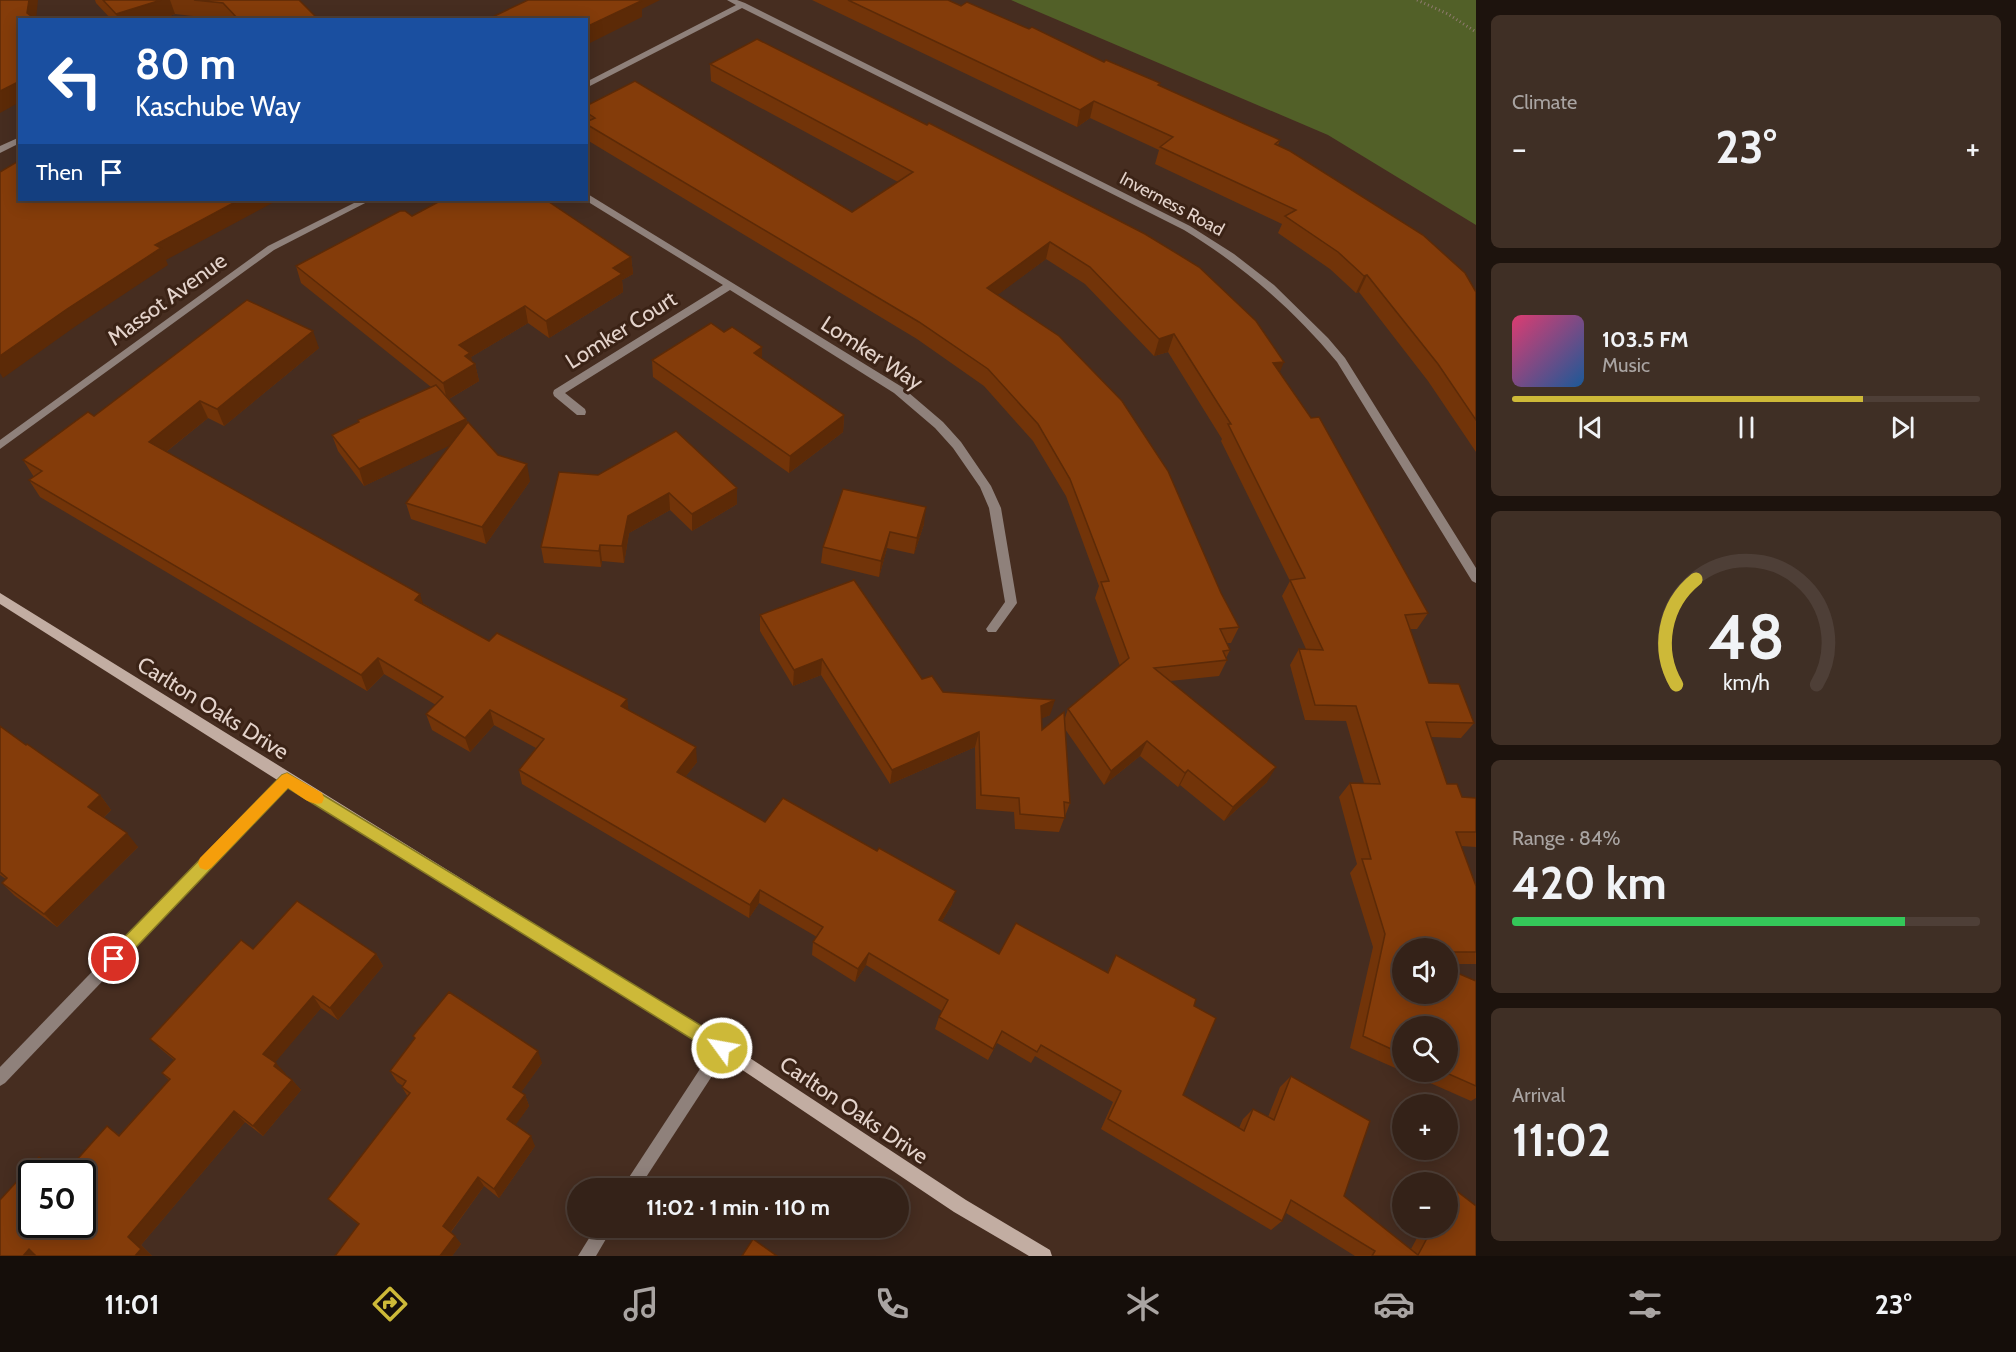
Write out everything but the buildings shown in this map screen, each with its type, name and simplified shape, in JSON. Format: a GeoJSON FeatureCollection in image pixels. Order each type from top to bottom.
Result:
{"type":"FeatureCollection","features":[{"type":"Feature","properties":{"kind":"main road","name":"Carlton Oaks Drive"},"geometry":{"type":"LineString","coordinates":[[0,598],[287,779],[722,1048],[960,1206],[1044,1256]]}},
{"type":"Feature","properties":{"kind":"street","name":"Inverness Road"},"geometry":{"type":"LineString","coordinates":[[731,0],[1187,228],[1263,279],[1318,331],[1341,360],[1476,578]]}},
{"type":"Feature","properties":{"kind":"street"},"geometry":{"type":"LineString","coordinates":[[588,85],[742,5]]}},
{"type":"Feature","properties":{"kind":"street"},"geometry":{"type":"LineString","coordinates":[[0,150],[18,140]]}},
{"type":"Feature","properties":{"kind":"street","name":"Lomker Way"},"geometry":{"type":"LineString","coordinates":[[588,197],[898,390],[939,425],[957,445],[985,486],[995,508],[1011,603],[992,629]]}},
{"type":"Feature","properties":{"kind":"street","name":"Massot Avenue"},"geometry":{"type":"LineString","coordinates":[[0,445],[271,248],[364,201]]}},
{"type":"Feature","properties":{"kind":"street","name":"Lomker Court"},"geometry":{"type":"LineString","coordinates":[[581,412],[558,393],[730,285]]}},
{"type":"Feature","properties":{"kind":"street"},"geometry":{"type":"LineString","coordinates":[[0,1078],[287,779]]}},
{"type":"Feature","properties":{"kind":"street"},"geometry":{"type":"LineString","coordinates":[[637,1178],[722,1048]]}},
{"type":"Feature","properties":{"kind":"street"},"geometry":{"type":"LineString","coordinates":[[586,1256],[598,1238]]}},
{"type":"Feature","properties":{"kind":"path"},"geometry":{"type":"LineString","coordinates":[[1417,0],[1448,14],[1476,32]]}},
{"type":"Feature","properties":{"kind":"green space"},"geometry":{"type":"Polygon","coordinates":[[[1011,0],[1476,0],[1476,225],[1328,135],[1011,0]]]}},
{"type":"Feature","properties":{"kind":"slow traffic"},"geometry":{"type":"LineString","coordinates":[[206,863],[287,779],[317,798]]}},
{"type":"Feature","properties":{"kind":"route"},"geometry":{"type":"LineString","coordinates":[[114,959],[287,779],[722,1048]]}}]}
